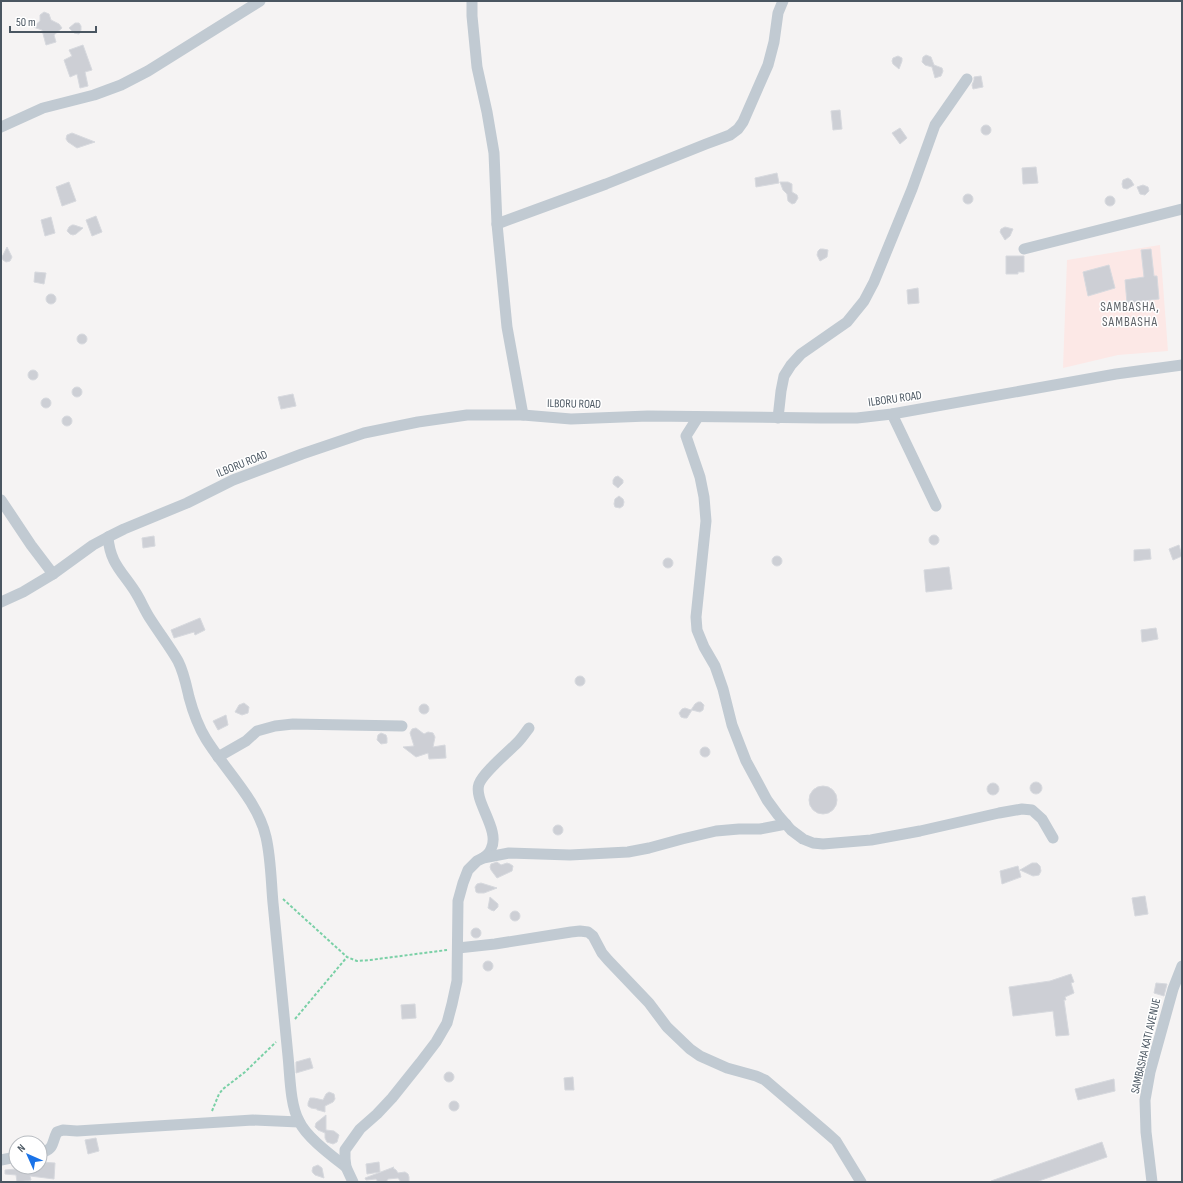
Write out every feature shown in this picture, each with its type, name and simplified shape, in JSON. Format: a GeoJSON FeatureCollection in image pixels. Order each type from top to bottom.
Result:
{"type":"FeatureCollection","features":[{"type":"Feature","properties":{"kind":"street"},"geometry":{"type":"LineString","coordinates":[[1,127],[43,108],[94,95],[121,85],[148,71],[260,1]]}},
{"type":"Feature","properties":{"kind":"street"},"geometry":{"type":"LineString","coordinates":[[472,1],[477,67],[494,153],[497,224],[507,327],[523,415]]}},
{"type":"Feature","properties":{"kind":"street"},"geometry":{"type":"LineString","coordinates":[[497,224],[606,184],[730,135],[738,129],[768,65],[774,42],[778,13],[783,1]]}},
{"type":"Feature","properties":{"kind":"street"},"geometry":{"type":"LineString","coordinates":[[778,418],[784,376],[791,365],[800,354],[846,322],[864,301],[874,282],[912,189],[935,125],[967,79]]}},
{"type":"Feature","properties":{"kind":"street"},"geometry":{"type":"LineString","coordinates":[[1024,249],[1182,209]]}},
{"type":"Feature","properties":{"kind":"street","name":"ILBORU ROAD"},"geometry":{"type":"LineString","coordinates":[[1,602],[23,592],[53,574],[79,554],[108,537],[187,503],[233,480],[364,433],[418,422],[467,415],[523,415],[571,419],[648,416],[857,418],[892,414],[1116,374],[1182,365]]}},
{"type":"Feature","properties":{"kind":"street"},"geometry":{"type":"LineString","coordinates":[[892,414],[936,506]]}},
{"type":"Feature","properties":{"kind":"street"},"geometry":{"type":"LineString","coordinates":[[698,417],[686,436],[700,477],[704,497],[706,521],[696,617],[697,630],[704,647],[715,666],[723,689],[732,725],[746,761],[767,800],[791,830],[803,839],[813,843],[822,844],[871,840],[927,830],[1022,809],[1032,810],[1042,819],[1053,838]]}},
{"type":"Feature","properties":{"kind":"street"},"geometry":{"type":"LineString","coordinates":[[1,500],[31,545],[53,574]]}},
{"type":"Feature","properties":{"kind":"street"},"geometry":{"type":"LineString","coordinates":[[108,537],[109,547],[118,569],[136,593],[143,608],[178,660],[186,679],[189,696],[198,725],[206,739],[236,780],[259,817],[269,850],[295,1110],[299,1122],[312,1139],[346,1167]]}},
{"type":"Feature","properties":{"kind":"street"},"geometry":{"type":"LineString","coordinates":[[218,756],[246,741],[257,731],[275,726],[293,724],[402,726]]}},
{"type":"Feature","properties":{"kind":"street"},"geometry":{"type":"LineString","coordinates":[[484,858],[491,849],[493,841],[480,795],[479,785],[486,774],[518,742],[529,728]]}},
{"type":"Feature","properties":{"kind":"street"},"geometry":{"type":"LineString","coordinates":[[353,1182],[346,1167],[345,1150],[360,1129],[392,1098],[436,1042],[447,1023],[457,981],[458,901],[468,870],[477,861],[484,858],[509,853],[570,855],[628,852],[716,831],[760,828],[786,824]]}},
{"type":"Feature","properties":{"kind":"street"},"geometry":{"type":"LineString","coordinates":[[458,948],[494,944],[556,933],[580,931],[588,932],[593,936],[602,953],[649,1003],[667,1027],[681,1041],[700,1056],[713,1063],[765,1080],[836,1141],[861,1182]]}},
{"type":"Feature","properties":{"kind":"street","name":"SAMBASHA KATI AVENUE"},"geometry":{"type":"LineString","coordinates":[[1152,1182],[1146,1132],[1145,1100],[1150,1072],[1173,989],[1182,966]]}},
{"type":"Feature","properties":{"kind":"street"},"geometry":{"type":"LineString","coordinates":[[48,1150],[51,1148],[57,1132],[62,1130],[77,1131],[253,1120],[299,1122]]}},
{"type":"Feature","properties":{"kind":"path"},"geometry":{"type":"LineString","coordinates":[[272,886],[279,895],[347,957],[357,961],[458,948]]}},
{"type":"Feature","properties":{"kind":"path"},"geometry":{"type":"LineString","coordinates":[[208,1122],[219,1094],[223,1089],[260,1058],[286,1031],[347,957]]}},
{"type":"Feature","properties":{"kind":"shaded area"},"geometry":{"type":"Polygon","coordinates":[[[1160,245],[1168,351],[1118,355],[1063,368],[1067,260],[1160,245]]]}},
{"type":"Feature","properties":{"kind":"building"},"geometry":{"type":"Polygon","coordinates":[[[44,12],[49,14],[51,20],[59,24],[62,28],[54,35],[56,42],[46,45],[42,30],[33,27],[40,21],[40,15],[44,12]]]}},
{"type":"Feature","properties":{"kind":"building"},"geometry":{"type":"Polygon","coordinates":[[[75,23],[79,23],[81,26],[79,34],[74,33],[69,28],[75,23]]]}},
{"type":"Feature","properties":{"kind":"building"},"geometry":{"type":"Polygon","coordinates":[[[83,45],[92,70],[85,72],[88,86],[80,88],[77,74],[70,77],[64,60],[72,56],[69,50],[83,45]]]}},
{"type":"Feature","properties":{"kind":"building"},"geometry":{"type":"Polygon","coordinates":[[[926,55],[931,57],[934,65],[942,68],[943,71],[941,76],[935,78],[932,67],[925,65],[922,62],[923,57],[926,55]]]}},
{"type":"Feature","properties":{"kind":"building"},"geometry":{"type":"Polygon","coordinates":[[[898,56],[902,58],[899,69],[893,64],[892,61],[893,58],[898,56]]]}},
{"type":"Feature","properties":{"kind":"building"},"geometry":{"type":"Polygon","coordinates":[[[981,76],[983,87],[973,89],[972,85],[974,77],[981,76]]]}},
{"type":"Feature","properties":{"kind":"building"},"geometry":{"type":"Polygon","coordinates":[[[840,110],[842,129],[833,130],[831,111],[840,110]]]}},
{"type":"Feature","properties":{"kind":"building"},"geometry":{"type":"Polygon","coordinates":[[[984,125],[988,125],[990,126],[990,134],[984,135],[981,132],[981,128],[984,125]]]}},
{"type":"Feature","properties":{"kind":"building"},"geometry":{"type":"Polygon","coordinates":[[[900,128],[907,138],[900,144],[892,133],[900,128]]]}},
{"type":"Feature","properties":{"kind":"building"},"geometry":{"type":"Polygon","coordinates":[[[72,133],[95,142],[77,148],[66,139],[67,135],[72,133]]]}},
{"type":"Feature","properties":{"kind":"building"},"geometry":{"type":"Polygon","coordinates":[[[1036,167],[1038,183],[1023,184],[1022,168],[1036,167]]]}},
{"type":"Feature","properties":{"kind":"building"},"geometry":{"type":"Polygon","coordinates":[[[777,173],[779,183],[756,187],[755,178],[777,173]]]}},
{"type":"Feature","properties":{"kind":"building"},"geometry":{"type":"Polygon","coordinates":[[[1128,178],[1134,185],[1127,189],[1123,188],[1123,180],[1128,178]]]}},
{"type":"Feature","properties":{"kind":"building"},"geometry":{"type":"Polygon","coordinates":[[[69,182],[76,201],[62,206],[56,187],[69,182]]]}},
{"type":"Feature","properties":{"kind":"building"},"geometry":{"type":"Polygon","coordinates":[[[780,182],[788,182],[792,184],[792,192],[797,195],[798,198],[795,203],[792,204],[788,201],[787,194],[783,190],[780,182]]]}},
{"type":"Feature","properties":{"kind":"building"},"geometry":{"type":"Polygon","coordinates":[[[1143,185],[1148,187],[1149,191],[1145,195],[1140,194],[1137,187],[1143,185]]]}},
{"type":"Feature","properties":{"kind":"building"},"geometry":{"type":"Polygon","coordinates":[[[966,194],[970,194],[972,195],[972,203],[966,204],[963,201],[963,197],[966,194]]]}},
{"type":"Feature","properties":{"kind":"building"},"geometry":{"type":"Polygon","coordinates":[[[1108,196],[1112,196],[1114,197],[1114,205],[1108,206],[1105,203],[1105,199],[1108,196]]]}},
{"type":"Feature","properties":{"kind":"building"},"geometry":{"type":"Polygon","coordinates":[[[96,216],[102,232],[92,236],[86,220],[96,216]]]}},
{"type":"Feature","properties":{"kind":"building"},"geometry":{"type":"Polygon","coordinates":[[[51,217],[55,233],[45,236],[41,220],[51,217]]]}},
{"type":"Feature","properties":{"kind":"building"},"geometry":{"type":"Polygon","coordinates":[[[72,225],[83,228],[73,235],[67,231],[72,225]]]}},
{"type":"Feature","properties":{"kind":"building"},"geometry":{"type":"Polygon","coordinates":[[[1005,227],[1013,229],[1010,236],[1005,240],[1000,232],[1001,229],[1005,227]]]}},
{"type":"Feature","properties":{"kind":"building"},"geometry":{"type":"Polygon","coordinates":[[[7,247],[12,257],[10,261],[6,262],[2,257],[7,247]]]}},
{"type":"Feature","properties":{"kind":"building"},"geometry":{"type":"Polygon","coordinates":[[[820,249],[828,250],[827,257],[820,261],[817,255],[820,249]]]}},
{"type":"Feature","properties":{"kind":"building"},"geometry":{"type":"Polygon","coordinates":[[[1151,249],[1154,276],[1157,276],[1159,299],[1127,303],[1125,280],[1144,277],[1141,250],[1151,249]]]}},
{"type":"Feature","properties":{"kind":"building"},"geometry":{"type":"Polygon","coordinates":[[[1006,256],[1024,256],[1024,272],[1018,272],[1018,274],[1006,274],[1006,256]]]}},
{"type":"Feature","properties":{"kind":"building"},"geometry":{"type":"Polygon","coordinates":[[[1109,265],[1115,288],[1088,296],[1083,272],[1109,265]]]}},
{"type":"Feature","properties":{"kind":"building"},"geometry":{"type":"Polygon","coordinates":[[[35,272],[46,273],[44,284],[34,282],[35,272]]]}},
{"type":"Feature","properties":{"kind":"building"},"geometry":{"type":"Polygon","coordinates":[[[918,288],[919,303],[908,304],[907,290],[918,288]]]}},
{"type":"Feature","properties":{"kind":"building"},"geometry":{"type":"Polygon","coordinates":[[[49,294],[53,294],[55,295],[55,303],[49,304],[46,301],[46,297],[49,294]]]}},
{"type":"Feature","properties":{"kind":"building"},"geometry":{"type":"Polygon","coordinates":[[[80,334],[84,334],[86,335],[86,343],[80,344],[77,341],[77,337],[80,334]]]}},
{"type":"Feature","properties":{"kind":"building"},"geometry":{"type":"Polygon","coordinates":[[[31,370],[35,370],[37,371],[37,379],[31,380],[28,377],[28,373],[31,370]]]}},
{"type":"Feature","properties":{"kind":"building"},"geometry":{"type":"Polygon","coordinates":[[[75,387],[79,387],[81,388],[81,396],[75,397],[72,394],[72,390],[75,387]]]}},
{"type":"Feature","properties":{"kind":"building"},"geometry":{"type":"Polygon","coordinates":[[[293,394],[296,406],[281,409],[278,397],[293,394]]]}},
{"type":"Feature","properties":{"kind":"building"},"geometry":{"type":"Polygon","coordinates":[[[44,398],[48,398],[50,399],[50,407],[44,408],[41,405],[41,401],[44,398]]]}},
{"type":"Feature","properties":{"kind":"building"},"geometry":{"type":"Polygon","coordinates":[[[65,416],[69,416],[71,417],[71,425],[65,426],[62,423],[62,419],[65,416]]]}},
{"type":"Feature","properties":{"kind":"building"},"geometry":{"type":"Polygon","coordinates":[[[618,476],[623,480],[623,483],[618,488],[613,484],[615,477],[618,476]]]}},
{"type":"Feature","properties":{"kind":"building"},"geometry":{"type":"Polygon","coordinates":[[[619,496],[624,502],[623,506],[620,508],[615,507],[614,504],[615,499],[619,496]]]}},
{"type":"Feature","properties":{"kind":"building"},"geometry":{"type":"Polygon","coordinates":[[[932,535],[936,535],[938,536],[938,544],[932,545],[929,542],[929,538],[932,535]]]}},
{"type":"Feature","properties":{"kind":"building"},"geometry":{"type":"Polygon","coordinates":[[[154,536],[155,546],[143,548],[142,538],[154,536]]]}},
{"type":"Feature","properties":{"kind":"building"},"geometry":{"type":"Polygon","coordinates":[[[1179,545],[1182,556],[1173,560],[1169,549],[1179,545]]]}},
{"type":"Feature","properties":{"kind":"building"},"geometry":{"type":"Polygon","coordinates":[[[1150,549],[1151,559],[1134,561],[1134,550],[1150,549]]]}},
{"type":"Feature","properties":{"kind":"building"},"geometry":{"type":"Polygon","coordinates":[[[775,556],[779,556],[781,557],[781,565],[775,566],[772,563],[772,559],[775,556]]]}},
{"type":"Feature","properties":{"kind":"building"},"geometry":{"type":"Polygon","coordinates":[[[666,558],[670,558],[672,559],[672,567],[666,568],[663,565],[663,561],[666,558]]]}},
{"type":"Feature","properties":{"kind":"building"},"geometry":{"type":"Polygon","coordinates":[[[949,567],[952,589],[926,592],[924,570],[949,567]]]}},
{"type":"Feature","properties":{"kind":"building"},"geometry":{"type":"Polygon","coordinates":[[[200,618],[205,630],[195,635],[194,632],[174,638],[171,630],[200,618]]]}},
{"type":"Feature","properties":{"kind":"building"},"geometry":{"type":"Polygon","coordinates":[[[1156,628],[1158,639],[1142,642],[1141,630],[1156,628]]]}},
{"type":"Feature","properties":{"kind":"building"},"geometry":{"type":"Polygon","coordinates":[[[578,676],[582,676],[584,677],[584,685],[578,686],[575,683],[575,679],[578,676]]]}},
{"type":"Feature","properties":{"kind":"building"},"geometry":{"type":"Polygon","coordinates":[[[698,702],[701,702],[704,705],[703,710],[700,712],[692,710],[687,718],[681,717],[679,713],[682,709],[685,708],[691,710],[698,702]]]}},
{"type":"Feature","properties":{"kind":"building"},"geometry":{"type":"Polygon","coordinates":[[[244,703],[249,707],[248,713],[242,715],[235,712],[239,705],[244,703]]]}},
{"type":"Feature","properties":{"kind":"building"},"geometry":{"type":"Polygon","coordinates":[[[422,704],[426,704],[428,705],[428,713],[422,714],[419,711],[419,707],[422,704]]]}},
{"type":"Feature","properties":{"kind":"building"},"geometry":{"type":"Polygon","coordinates":[[[226,715],[228,725],[218,730],[213,721],[226,715]]]}},
{"type":"Feature","properties":{"kind":"building"},"geometry":{"type":"Polygon","coordinates":[[[416,728],[424,734],[428,732],[433,733],[435,737],[433,747],[445,745],[446,758],[429,759],[428,753],[416,757],[403,747],[414,746],[410,733],[412,729],[416,728]]]}},
{"type":"Feature","properties":{"kind":"building"},"geometry":{"type":"Polygon","coordinates":[[[381,733],[386,735],[387,743],[381,744],[377,740],[378,735],[381,733]]]}},
{"type":"Feature","properties":{"kind":"building"},"geometry":{"type":"Polygon","coordinates":[[[703,747],[707,747],[709,748],[709,756],[703,757],[700,754],[700,750],[703,747]]]}},
{"type":"Feature","properties":{"kind":"building"},"geometry":{"type":"Polygon","coordinates":[[[1034,782],[1038,782],[1042,788],[1038,794],[1034,794],[1030,790],[1030,786],[1034,782]]]}},
{"type":"Feature","properties":{"kind":"building"},"geometry":{"type":"Polygon","coordinates":[[[995,783],[998,784],[998,794],[991,795],[988,794],[987,787],[988,784],[995,783]]]}},
{"type":"Feature","properties":{"kind":"building"},"geometry":{"type":"Polygon","coordinates":[[[823,786],[833,790],[837,800],[833,810],[823,814],[813,810],[809,800],[813,790],[823,786]]]}},
{"type":"Feature","properties":{"kind":"building"},"geometry":{"type":"Polygon","coordinates":[[[556,825],[560,825],[562,826],[562,834],[556,835],[553,832],[553,828],[556,825]]]}},
{"type":"Feature","properties":{"kind":"building"},"geometry":{"type":"Polygon","coordinates":[[[497,862],[501,865],[507,863],[510,864],[513,866],[512,871],[497,878],[490,867],[491,864],[497,862]]]}},
{"type":"Feature","properties":{"kind":"building"},"geometry":{"type":"Polygon","coordinates":[[[1032,863],[1037,863],[1040,866],[1041,871],[1039,875],[1033,876],[1020,870],[1032,863]]]}},
{"type":"Feature","properties":{"kind":"building"},"geometry":{"type":"Polygon","coordinates":[[[1018,866],[1021,877],[1002,884],[1000,871],[1018,866]]]}},
{"type":"Feature","properties":{"kind":"building"},"geometry":{"type":"Polygon","coordinates":[[[481,883],[497,888],[484,893],[478,893],[476,892],[475,887],[477,884],[481,883]]]}},
{"type":"Feature","properties":{"kind":"building"},"geometry":{"type":"Polygon","coordinates":[[[1145,896],[1148,914],[1135,916],[1132,898],[1145,896]]]}},
{"type":"Feature","properties":{"kind":"building"},"geometry":{"type":"Polygon","coordinates":[[[490,897],[498,904],[498,907],[494,911],[488,908],[490,897]]]}},
{"type":"Feature","properties":{"kind":"building"},"geometry":{"type":"Polygon","coordinates":[[[513,911],[517,911],[519,912],[519,920],[513,921],[510,918],[510,914],[513,911]]]}},
{"type":"Feature","properties":{"kind":"building"},"geometry":{"type":"Polygon","coordinates":[[[474,928],[478,928],[480,929],[480,937],[474,938],[471,935],[471,931],[474,928]]]}},
{"type":"Feature","properties":{"kind":"building"},"geometry":{"type":"Polygon","coordinates":[[[486,961],[490,961],[492,962],[492,970],[486,971],[483,968],[483,964],[486,961]]]}},
{"type":"Feature","properties":{"kind":"building"},"geometry":{"type":"Polygon","coordinates":[[[1071,974],[1074,982],[1071,983],[1074,993],[1065,997],[1066,1000],[1064,1000],[1069,1035],[1056,1036],[1053,1011],[1013,1016],[1009,987],[1050,981],[1071,974]]]}},
{"type":"Feature","properties":{"kind":"building"},"geometry":{"type":"Polygon","coordinates":[[[1156,983],[1167,984],[1164,996],[1154,993],[1156,983]]]}},
{"type":"Feature","properties":{"kind":"building"},"geometry":{"type":"Polygon","coordinates":[[[415,1004],[416,1018],[402,1019],[401,1005],[415,1004]]]}},
{"type":"Feature","properties":{"kind":"building"},"geometry":{"type":"Polygon","coordinates":[[[310,1058],[313,1068],[296,1073],[296,1062],[310,1058]]]}},
{"type":"Feature","properties":{"kind":"building"},"geometry":{"type":"Polygon","coordinates":[[[447,1072],[451,1072],[453,1073],[453,1081],[447,1082],[444,1079],[444,1075],[447,1072]]]}},
{"type":"Feature","properties":{"kind":"building"},"geometry":{"type":"Polygon","coordinates":[[[573,1077],[574,1090],[565,1090],[564,1078],[573,1077]]]}},
{"type":"Feature","properties":{"kind":"building"},"geometry":{"type":"Polygon","coordinates":[[[1114,1079],[1115,1091],[1078,1100],[1075,1089],[1114,1079]]]}},
{"type":"Feature","properties":{"kind":"building"},"geometry":{"type":"Polygon","coordinates":[[[329,1092],[334,1094],[335,1099],[333,1102],[325,1106],[325,1112],[308,1106],[310,1098],[323,1100],[329,1092]]]}},
{"type":"Feature","properties":{"kind":"building"},"geometry":{"type":"Polygon","coordinates":[[[452,1101],[456,1101],[458,1102],[458,1110],[452,1111],[449,1108],[449,1104],[452,1101]]]}},
{"type":"Feature","properties":{"kind":"building"},"geometry":{"type":"Polygon","coordinates":[[[326,1115],[326,1130],[334,1131],[339,1135],[337,1142],[333,1144],[327,1142],[325,1133],[315,1127],[316,1123],[326,1115]]]}},
{"type":"Feature","properties":{"kind":"building"},"geometry":{"type":"Polygon","coordinates":[[[96,1138],[99,1151],[88,1154],[85,1140],[96,1138]]]}},
{"type":"Feature","properties":{"kind":"building"},"geometry":{"type":"Polygon","coordinates":[[[1102,1142],[1107,1157],[1036,1182],[991,1182],[991,1181],[1102,1142]]]}},
{"type":"Feature","properties":{"kind":"building"},"geometry":{"type":"Polygon","coordinates":[[[48,1162],[55,1163],[54,1179],[30,1176],[31,1180],[17,1182],[16,1175],[48,1175],[48,1162]]]}},
{"type":"Feature","properties":{"kind":"building"},"geometry":{"type":"Polygon","coordinates":[[[379,1162],[380,1172],[367,1174],[366,1164],[379,1162]]]}},
{"type":"Feature","properties":{"kind":"building"},"geometry":{"type":"Polygon","coordinates":[[[318,1165],[322,1168],[324,1178],[315,1175],[312,1171],[313,1167],[318,1165]]]}},
{"type":"Feature","properties":{"kind":"building"},"geometry":{"type":"Polygon","coordinates":[[[394,1167],[393,1168],[398,1173],[405,1172],[408,1174],[409,1182],[401,1182],[398,1178],[388,1179],[386,1182],[378,1182],[376,1179],[366,1180],[365,1178],[394,1167]]]}},
{"type":"Feature","properties":{"kind":"building"},"geometry":{"type":"Polygon","coordinates":[[[5,1170],[8,1170],[8,1174],[5,1174],[5,1170]]]}},
{"type":"Feature","properties":{"kind":"district","name":"SAMBASHA, SAMBASHA"},"geometry":{"type":"Point","coordinates":[1130,314]}}]}
